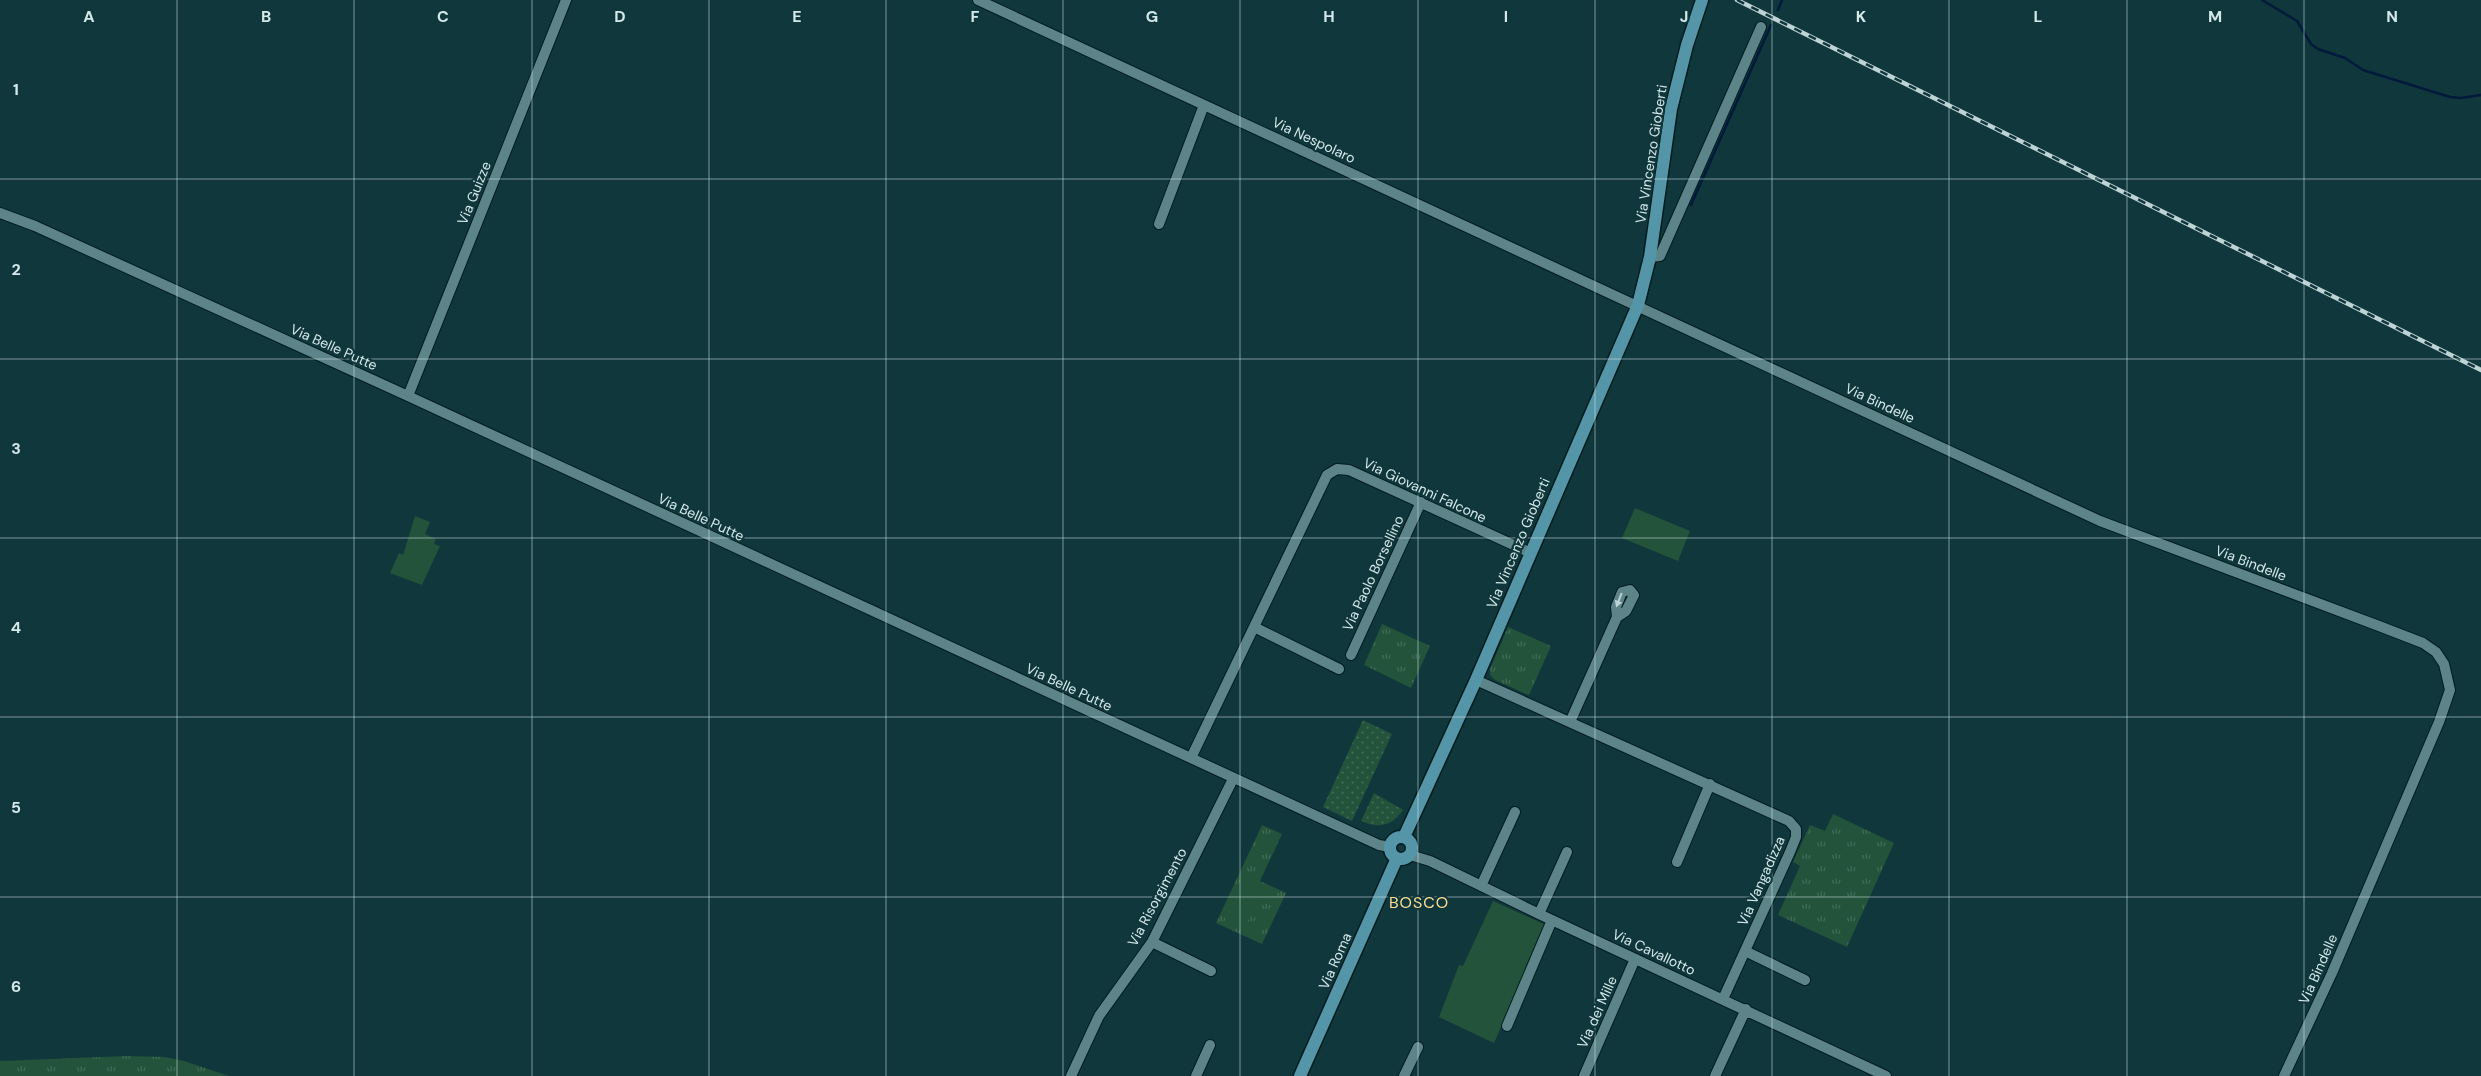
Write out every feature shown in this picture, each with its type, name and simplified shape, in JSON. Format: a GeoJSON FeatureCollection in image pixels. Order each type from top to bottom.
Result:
{"type":"FeatureCollection","features":[{"type":"Feature","properties":{"kind":"street","name":"Via Guizze"},"geometry":{"type":"LineString","coordinates":[[408,396],[566,0]]}},
{"type":"Feature","properties":{"kind":"street","name":"Via Nespolaro"},"geometry":{"type":"LineString","coordinates":[[978,0],[1638,305]]}},
{"type":"Feature","properties":{"kind":"street","name":"Via Vincenzo Gioberti"},"geometry":{"type":"LineString","coordinates":[[1404,837],[1476,680],[1529,552],[1638,305],[1650,256],[1671,109],[1702,0]]}},
{"type":"Feature","properties":{"kind":"street"},"geometry":{"type":"LineString","coordinates":[[1650,256],[1660,256],[1761,27]]}},
{"type":"Feature","properties":{"kind":"street"},"geometry":{"type":"LineString","coordinates":[[1160,224],[1204,105]]}},
{"type":"Feature","properties":{"kind":"street","name":"Via Belle Putte"},"geometry":{"type":"LineString","coordinates":[[0,214],[35,226],[408,396],[1233,779],[1379,845],[1390,847]]}},
{"type":"Feature","properties":{"kind":"street","name":"Via Bindelle"},"geometry":{"type":"LineString","coordinates":[[1638,305],[2100,521],[2423,643],[2436,652],[2444,664],[2450,690],[2439,722],[2332,973],[2284,1076]]}},
{"type":"Feature","properties":{"kind":"street","name":"Via Giovanni Falcone"},"geometry":{"type":"LineString","coordinates":[[1191,758],[1327,475],[1337,469],[1349,470],[1529,552]]}},
{"type":"Feature","properties":{"kind":"street","name":"Via Paolo Borsellino"},"geometry":{"type":"LineString","coordinates":[[1351,655],[1421,502]]}},
{"type":"Feature","properties":{"kind":"street"},"geometry":{"type":"LineString","coordinates":[[1570,722],[1617,618]]}},
{"type":"Feature","properties":{"kind":"street"},"geometry":{"type":"LineString","coordinates":[[1254,627],[1339,669]]}},
{"type":"Feature","properties":{"kind":"street","name":"Via Vangadizza"},"geometry":{"type":"LineString","coordinates":[[1476,680],[1710,784],[1789,821],[1796,829],[1796,837],[1723,999]]}},
{"type":"Feature","properties":{"kind":"street","name":"Via Risorgimento"},"geometry":{"type":"LineString","coordinates":[[1071,1076],[1099,1016],[1152,942],[1233,779]]}},
{"type":"Feature","properties":{"kind":"street"},"geometry":{"type":"LineString","coordinates":[[1677,862],[1710,784]]}},
{"type":"Feature","properties":{"kind":"street"},"geometry":{"type":"LineString","coordinates":[[1481,886],[1515,812]]}},
{"type":"Feature","properties":{"kind":"street"},"geometry":{"type":"LineString","coordinates":[[1404,837],[1412,844],[1404,856],[1392,854],[1390,847],[1395,839],[1404,837]]}},
{"type":"Feature","properties":{"kind":"street"},"geometry":{"type":"LineString","coordinates":[[1538,914],[1567,852]]}},
{"type":"Feature","properties":{"kind":"street","name":"Via Cavallotto"},"geometry":{"type":"LineString","coordinates":[[1404,856],[1430,861],[1538,914],[1746,1009],[1886,1076]]}},
{"type":"Feature","properties":{"kind":"street","name":"Via Roma"},"geometry":{"type":"LineString","coordinates":[[1300,1076],[1404,856]]}},
{"type":"Feature","properties":{"kind":"street"},"geometry":{"type":"LineString","coordinates":[[1507,1026],[1552,920]]}},
{"type":"Feature","properties":{"kind":"street"},"geometry":{"type":"LineString","coordinates":[[1152,942],[1211,971]]}},
{"type":"Feature","properties":{"kind":"street"},"geometry":{"type":"LineString","coordinates":[[1745,950],[1806,980]]}},
{"type":"Feature","properties":{"kind":"street","name":"Via dei Mille"},"geometry":{"type":"LineString","coordinates":[[1584,1076],[1636,959]]}},
{"type":"Feature","properties":{"kind":"street"},"geometry":{"type":"LineString","coordinates":[[1715,1076],[1746,1009]]}},
{"type":"Feature","properties":{"kind":"street"},"geometry":{"type":"LineString","coordinates":[[1196,1076],[1210,1045]]}},
{"type":"Feature","properties":{"kind":"street"},"geometry":{"type":"LineString","coordinates":[[1404,1076],[1418,1046]]}},
{"type":"Feature","properties":{"kind":"green space"},"geometry":{"type":"Polygon","coordinates":[[[1635,508],[1690,531],[1678,561],[1622,538],[1635,508]]]}},
{"type":"Feature","properties":{"kind":"green space"},"geometry":{"type":"Polygon","coordinates":[[[415,516],[430,522],[425,534],[436,539],[434,544],[440,546],[422,585],[390,573],[399,553],[403,555],[415,516]]]}},
{"type":"Feature","properties":{"kind":"green space"},"geometry":{"type":"Polygon","coordinates":[[[1382,624],[1430,646],[1411,688],[1364,665],[1382,624]]]}},
{"type":"Feature","properties":{"kind":"green space"},"geometry":{"type":"Polygon","coordinates":[[[1508,627],[1551,646],[1529,695],[1495,680],[1490,675],[1490,669],[1508,627]]]}},
{"type":"Feature","properties":{"kind":"green space"},"geometry":{"type":"Polygon","coordinates":[[[1363,720],[1392,734],[1352,821],[1323,807],[1363,720]]]}},
{"type":"Feature","properties":{"kind":"green space"},"geometry":{"type":"Polygon","coordinates":[[[1374,793],[1403,810],[1389,823],[1374,825],[1361,821],[1374,793]]]}},
{"type":"Feature","properties":{"kind":"green space"},"geometry":{"type":"Polygon","coordinates":[[[1833,814],[1894,843],[1847,947],[1778,915],[1800,866],[1793,862],[1810,825],[1825,831],[1833,814]]]}},
{"type":"Feature","properties":{"kind":"green space"},"geometry":{"type":"Polygon","coordinates":[[[1262,825],[1282,834],[1260,881],[1286,893],[1262,944],[1216,923],[1262,825]]]}},
{"type":"Feature","properties":{"kind":"green space"},"geometry":{"type":"Polygon","coordinates":[[[1241,879],[1263,890],[1245,927],[1223,917],[1241,879]]]}},
{"type":"Feature","properties":{"kind":"green space"},"geometry":{"type":"Polygon","coordinates":[[[1493,901],[1546,925],[1494,1043],[1439,1017],[1459,965],[1463,966],[1493,901]]]}},
{"type":"Feature","properties":{"kind":"green space"},"geometry":{"type":"Polygon","coordinates":[[[127,1056],[165,1057],[184,1061],[229,1076],[0,1076],[0,1061],[127,1056]]]}},
{"type":"Feature","properties":{"kind":"waterway"},"geometry":{"type":"LineString","coordinates":[[1778,10],[1782,0]]}},
{"type":"Feature","properties":{"kind":"waterway"},"geometry":{"type":"LineString","coordinates":[[2262,0],[2297,21],[2311,44],[2318,49],[2345,58],[2363,70],[2450,97],[2461,98],[2481,95]]}},
{"type":"Feature","properties":{"kind":"waterway"},"geometry":{"type":"LineString","coordinates":[[1691,205],[1771,25]]}},
{"type":"Feature","properties":{"kind":"railway"},"geometry":{"type":"LineString","coordinates":[[1737,0],[2481,370]]}},
{"type":"Feature","properties":{"kind":"district","name":"BOSCO"},"geometry":{"type":"Point","coordinates":[1419,902]}}]}
